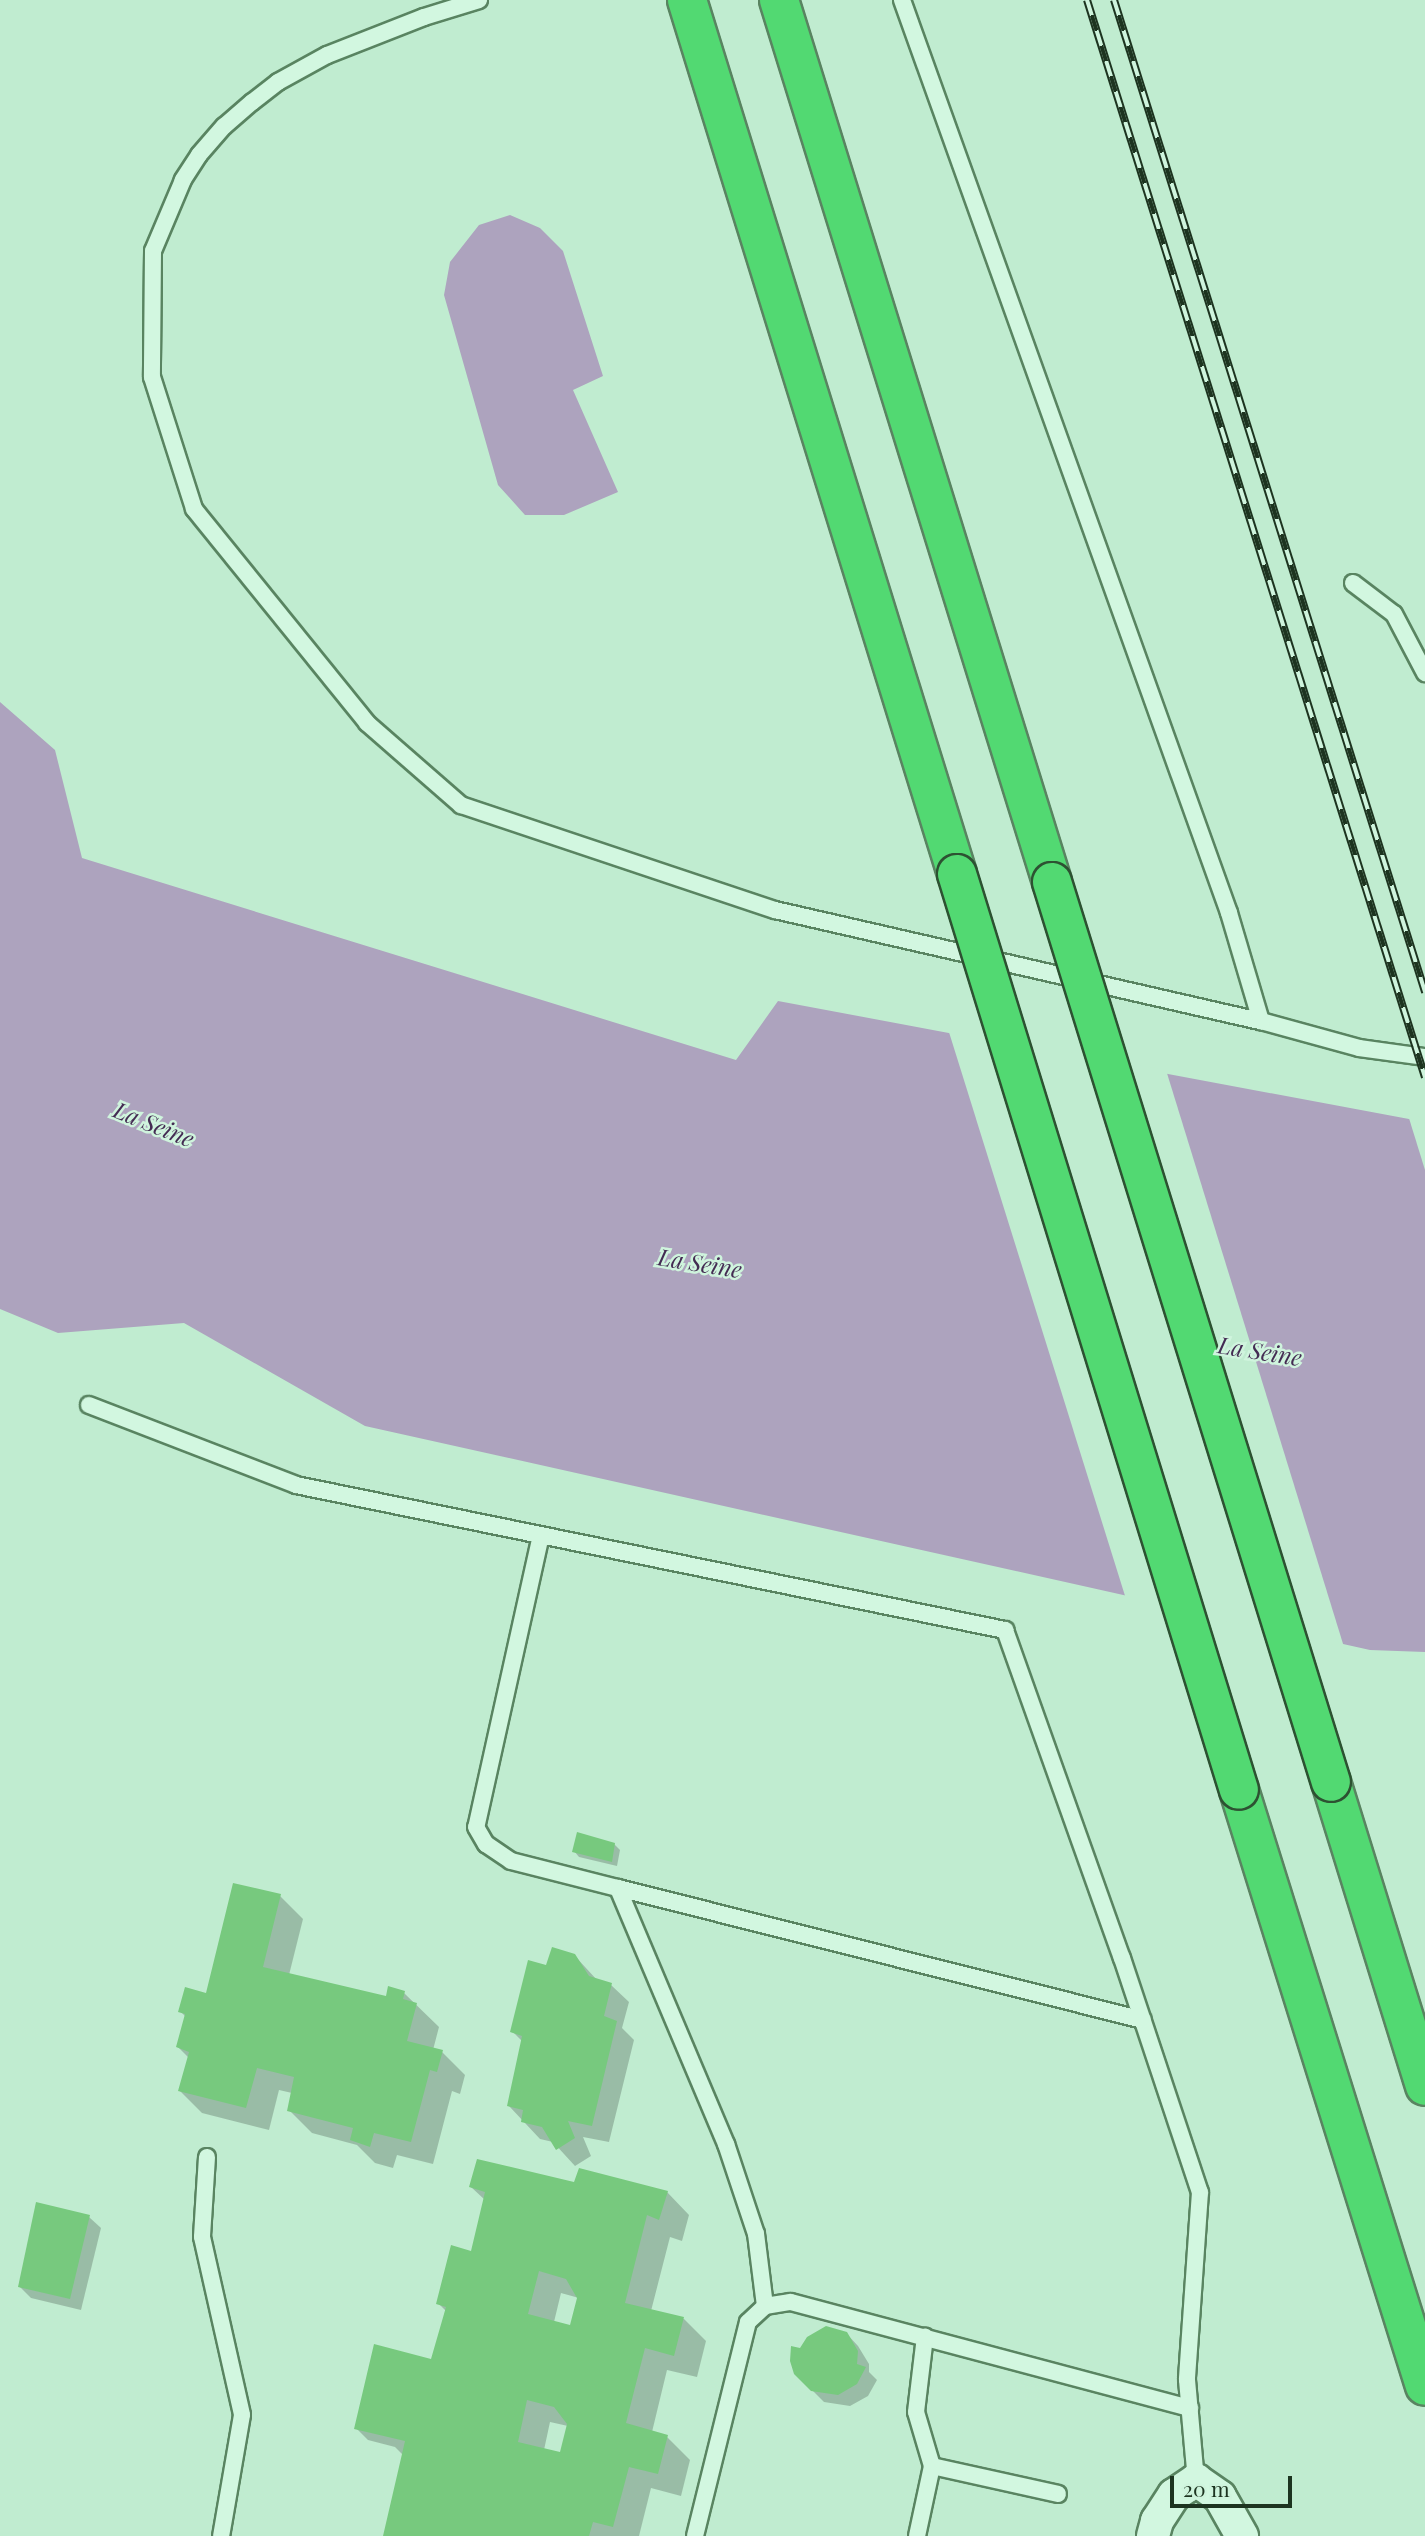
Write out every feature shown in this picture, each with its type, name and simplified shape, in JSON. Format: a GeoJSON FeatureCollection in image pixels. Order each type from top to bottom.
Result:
{"type":"FeatureCollection","features":[{"type":"Feature","properties":{"kind":"highway"},"geometry":{"type":"LineString","coordinates":[[687,0],[1425,2386]]}},
{"type":"Feature","properties":{"kind":"highway"},"geometry":{"type":"LineString","coordinates":[[779,0],[1425,2086]]}},
{"type":"Feature","properties":{"kind":"street"},"geometry":{"type":"LineString","coordinates":[[1153,2536],[1157,2521],[1174,2495],[1196,2480],[1220,2497],[1242,2536]]}},
{"type":"Feature","properties":{"kind":"lane"},"geometry":{"type":"LineString","coordinates":[[479,0],[424,17],[327,55],[278,82],[224,127],[183,180],[153,251],[152,377],[194,509],[367,723],[461,805],[775,910],[1261,1021],[1359,1048],[1425,1057]]}},
{"type":"Feature","properties":{"kind":"lane"},"geometry":{"type":"LineString","coordinates":[[902,0],[1224,900],[1261,1021]]}},
{"type":"Feature","properties":{"kind":"lane"},"geometry":{"type":"LineString","coordinates":[[1353,583],[1394,614],[1425,673]]}},
{"type":"Feature","properties":{"kind":"lane"},"geometry":{"type":"LineString","coordinates":[[89,1405],[296,1485],[1005,1630],[1143,2020],[1200,2192],[1187,2380],[1196,2480]]}},
{"type":"Feature","properties":{"kind":"lane"},"geometry":{"type":"LineString","coordinates":[[541,1535],[476,1828],[486,1844],[511,1861],[1143,2020]]}},
{"type":"Feature","properties":{"kind":"lane"},"geometry":{"type":"LineString","coordinates":[[618,1888],[726,2144],[757,2234],[765,2306]]}},
{"type":"Feature","properties":{"kind":"lane"},"geometry":{"type":"LineString","coordinates":[[206,2157],[202,2237],[242,2415],[221,2536]]}},
{"type":"Feature","properties":{"kind":"lane"},"geometry":{"type":"LineString","coordinates":[[695,2536],[748,2322],[765,2306],[791,2302],[1190,2408]]}},
{"type":"Feature","properties":{"kind":"lane"},"geometry":{"type":"LineString","coordinates":[[918,2536],[932,2466],[916,2412],[925,2337]]}},
{"type":"Feature","properties":{"kind":"lane"},"geometry":{"type":"LineString","coordinates":[[932,2466],[1058,2494]]}},
{"type":"Feature","properties":{"kind":"water"},"geometry":{"type":"Polygon","coordinates":[[[510,215],[540,228],[563,251],[603,376],[573,390],[618,492],[564,515],[525,515],[498,485],[444,295],[450,262],[479,225],[510,215]]]}},
{"type":"Feature","properties":{"kind":"water","name":"La Seine"},"geometry":{"type":"Polygon","coordinates":[[[0,702],[55,750],[82,858],[736,1060],[778,1001],[1425,1122],[1425,1652],[1370,1650],[365,1426],[184,1323],[58,1333],[0,1309],[0,702]]]}},
{"type":"Feature","properties":{"kind":"pier"},"geometry":{"type":"Polygon","coordinates":[[[948,1029],[1166,1070],[1344,1647],[1126,1599],[948,1029]]]}},
{"type":"Feature","properties":{"kind":"pier"},"geometry":{"type":"Polygon","coordinates":[[[1408,1115],[1425,1118],[1425,1170],[1408,1115]]]}},
{"type":"Feature","properties":{"kind":"building"},"geometry":{"type":"Polygon","coordinates":[[[577,1832],[615,1843],[612,1862],[572,1852],[577,1832]]]}},
{"type":"Feature","properties":{"kind":"building"},"geometry":{"type":"Polygon","coordinates":[[[233,1883],[281,1894],[263,1967],[386,1996],[388,1986],[405,1991],[403,1999],[417,2003],[407,2041],[443,2050],[437,2072],[430,2070],[411,2142],[374,2133],[370,2147],[350,2140],[353,2128],[287,2111],[294,2077],[257,2068],[246,2108],[178,2091],[189,2052],[176,2047],[185,2014],[178,2012],[185,1987],[206,1993],[233,1883]]]}},
{"type":"Feature","properties":{"kind":"building"},"geometry":{"type":"Polygon","coordinates":[[[552,1947],[575,1954],[589,1976],[612,1983],[604,2016],[617,2021],[592,2126],[568,2121],[575,2138],[556,2150],[542,2127],[521,2122],[523,2110],[507,2106],[522,2036],[510,2032],[528,1960],[546,1965],[552,1947]]]}},
{"type":"Feature","properties":{"kind":"building"},"geometry":{"type":"Polygon","coordinates":[[[477,2159],[574,2182],[579,2168],[668,2191],[659,2220],[647,2215],[625,2303],[684,2317],[674,2356],[645,2348],[626,2423],[668,2435],[658,2474],[629,2467],[613,2527],[593,2522],[589,2536],[383,2536],[405,2441],[354,2429],[374,2344],[431,2359],[446,2307],[436,2304],[451,2245],[471,2251],[485,2192],[469,2187],[477,2159]],[[539,2271],[528,2314],[570,2325],[577,2298],[566,2279],[539,2271]],[[527,2400],[518,2442],[560,2452],[567,2424],[554,2407],[527,2400]]]}},
{"type":"Feature","properties":{"kind":"building"},"geometry":{"type":"Polygon","coordinates":[[[36,2202],[90,2215],[70,2299],[18,2287],[36,2202]]]}},
{"type":"Feature","properties":{"kind":"building"},"geometry":{"type":"Polygon","coordinates":[[[826,2326],[847,2332],[858,2351],[857,2364],[866,2367],[857,2384],[838,2395],[811,2391],[794,2374],[790,2361],[791,2346],[800,2348],[807,2337],[826,2326]]]}},
{"type":"Feature","properties":{"kind":"railway"},"geometry":{"type":"LineString","coordinates":[[1087,0],[1425,1077]]}},
{"type":"Feature","properties":{"kind":"railway"},"geometry":{"type":"LineString","coordinates":[[1114,0],[1425,992]]}}]}
